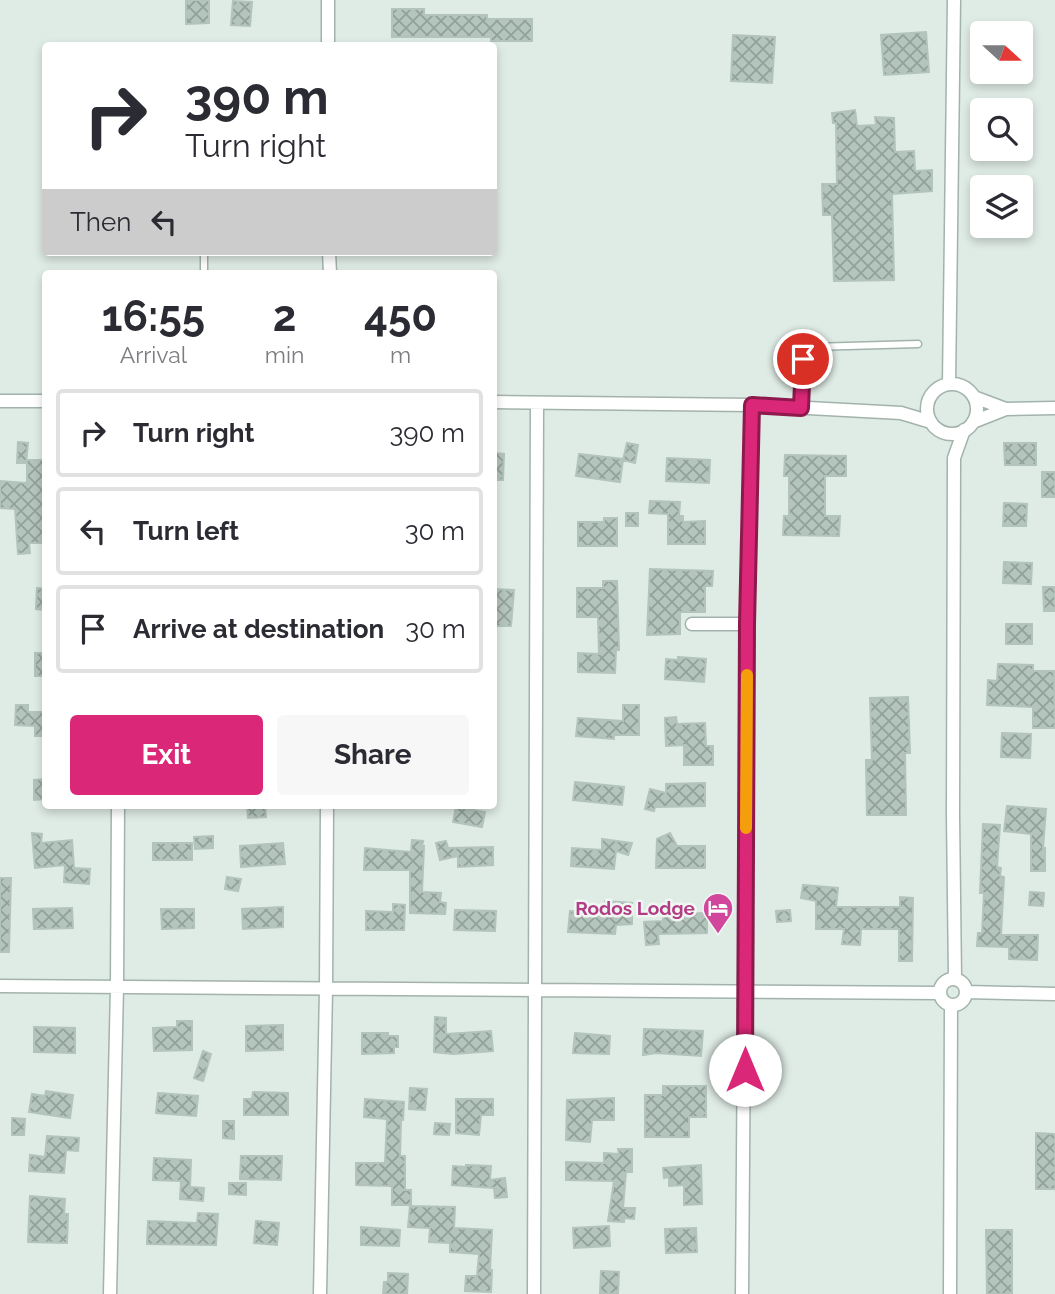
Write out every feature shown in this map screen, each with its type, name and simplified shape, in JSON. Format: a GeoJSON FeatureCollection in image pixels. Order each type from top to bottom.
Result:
{"type":"FeatureCollection","features":[{"type":"Feature","properties":{"kind":"street"},"geometry":{"type":"LineString","coordinates":[[328,0],[328,42]]}},
{"type":"Feature","properties":{"kind":"street"},"geometry":{"type":"LineString","coordinates":[[949,384],[954,0]]}},
{"type":"Feature","properties":{"kind":"street"},"geometry":{"type":"LineString","coordinates":[[901,413],[930,397],[941,386],[949,384],[964,386],[974,397],[1006,409],[1055,408]]}},
{"type":"Feature","properties":{"kind":"street"},"geometry":{"type":"LineString","coordinates":[[930,397],[927,410],[954,458]]}},
{"type":"Feature","properties":{"kind":"street"},"geometry":{"type":"LineString","coordinates":[[955,979],[954,458],[976,414],[974,397]]}},
{"type":"Feature","properties":{"kind":"street"},"geometry":{"type":"LineString","coordinates":[[0,401],[42,401]]}},
{"type":"Feature","properties":{"kind":"street"},"geometry":{"type":"LineString","coordinates":[[497,402],[752,405],[901,413],[947,433],[1006,409]]}},
{"type":"Feature","properties":{"kind":"street"},"geometry":{"type":"LineString","coordinates":[[534,1294],[537,402]]}},
{"type":"Feature","properties":{"kind":"street"},"geometry":{"type":"LineString","coordinates":[[742,1294],[747,624],[752,405]]}},
{"type":"Feature","properties":{"kind":"street"},"geometry":{"type":"LineString","coordinates":[[692,624],[747,624]]}},
{"type":"Feature","properties":{"kind":"street"},"geometry":{"type":"LineString","coordinates":[[110,1294],[118,809]]}},
{"type":"Feature","properties":{"kind":"street"},"geometry":{"type":"LineString","coordinates":[[320,1294],[327,809]]}},
{"type":"Feature","properties":{"kind":"street"},"geometry":{"type":"LineString","coordinates":[[955,979],[963,984],[966,992],[960,1003],[951,1005],[946,1003],[940,993],[946,981],[955,979]]}},
{"type":"Feature","properties":{"kind":"street"},"geometry":{"type":"LineString","coordinates":[[0,986],[940,993]]}},
{"type":"Feature","properties":{"kind":"street"},"geometry":{"type":"LineString","coordinates":[[966,992],[1055,994]]}},
{"type":"Feature","properties":{"kind":"street"},"geometry":{"type":"LineString","coordinates":[[950,1294],[951,1005]]}},
{"type":"Feature","properties":{"kind":"lane"},"geometry":{"type":"LineString","coordinates":[[801,408],[803,359],[812,347],[918,344]]}},
{"type":"Feature","properties":{"kind":"building"},"geometry":{"type":"Polygon","coordinates":[[[186,0],[209,0],[209,23],[186,24],[186,0]]]}},
{"type":"Feature","properties":{"kind":"building"},"geometry":{"type":"Polygon","coordinates":[[[233,1],[252,2],[250,26],[231,25],[233,1]]]}},
{"type":"Feature","properties":{"kind":"building"},"geometry":{"type":"Polygon","coordinates":[[[392,9],[424,9],[424,15],[487,15],[487,19],[532,19],[532,41],[491,41],[491,37],[392,37],[392,9]]]}},
{"type":"Feature","properties":{"kind":"building"},"geometry":{"type":"Polygon","coordinates":[[[926,32],[929,72],[884,75],[881,35],[926,32]]]}},
{"type":"Feature","properties":{"kind":"building"},"geometry":{"type":"Polygon","coordinates":[[[733,35],[775,37],[772,83],[731,81],[733,35]]]}},
{"type":"Feature","properties":{"kind":"building"},"geometry":{"type":"Polygon","coordinates":[[[855,110],[857,126],[876,125],[875,117],[894,118],[895,152],[914,151],[915,171],[932,170],[932,191],[892,194],[894,280],[834,281],[832,215],[823,215],[822,184],[837,184],[836,123],[833,123],[832,113],[855,110]]]}},
{"type":"Feature","properties":{"kind":"building"},"geometry":{"type":"Polygon","coordinates":[[[18,442],[28,443],[26,463],[17,463],[18,442]]]}},
{"type":"Feature","properties":{"kind":"building"},"geometry":{"type":"Polygon","coordinates":[[[627,443],[638,445],[635,463],[623,460],[627,443]]]}},
{"type":"Feature","properties":{"kind":"building"},"geometry":{"type":"Polygon","coordinates":[[[1004,443],[1036,443],[1036,465],[1005,465],[1004,443]]]}},
{"type":"Feature","properties":{"kind":"building"},"geometry":{"type":"Polygon","coordinates":[[[497,453],[504,454],[503,480],[497,480],[497,453]]]}},
{"type":"Feature","properties":{"kind":"building"},"geometry":{"type":"Polygon","coordinates":[[[579,454],[623,459],[620,482],[576,476],[579,454]]]}},
{"type":"Feature","properties":{"kind":"building"},"geometry":{"type":"Polygon","coordinates":[[[785,455],[846,456],[846,476],[825,476],[825,516],[840,516],[839,536],[783,535],[784,516],[789,516],[789,476],[784,476],[785,455]]]}},
{"type":"Feature","properties":{"kind":"building"},"geometry":{"type":"Polygon","coordinates":[[[667,458],[710,460],[709,483],[666,481],[667,458]]]}},
{"type":"Feature","properties":{"kind":"building"},"geometry":{"type":"Polygon","coordinates":[[[27,460],[42,460],[42,543],[29,543],[30,553],[18,554],[15,509],[0,508],[0,481],[27,483],[27,460]]]}},
{"type":"Feature","properties":{"kind":"building"},"geometry":{"type":"Polygon","coordinates":[[[1042,472],[1055,472],[1055,497],[1042,497],[1042,472]]]}},
{"type":"Feature","properties":{"kind":"building"},"geometry":{"type":"Polygon","coordinates":[[[650,501],[680,502],[679,516],[683,516],[683,522],[705,521],[705,544],[668,544],[668,514],[649,513],[650,501]]]}},
{"type":"Feature","properties":{"kind":"building"},"geometry":{"type":"Polygon","coordinates":[[[1004,503],[1027,504],[1026,526],[1003,526],[1004,503]]]}},
{"type":"Feature","properties":{"kind":"building"},"geometry":{"type":"Polygon","coordinates":[[[626,513],[638,513],[638,526],[626,526],[626,513]]]}},
{"type":"Feature","properties":{"kind":"building"},"geometry":{"type":"Polygon","coordinates":[[[604,518],[617,518],[617,546],[578,546],[578,522],[604,522],[604,518]]]}},
{"type":"Feature","properties":{"kind":"building"},"geometry":{"type":"Polygon","coordinates":[[[1004,562],[1032,563],[1031,584],[1003,583],[1004,562]]]}},
{"type":"Feature","properties":{"kind":"building"},"geometry":{"type":"Polygon","coordinates":[[[650,569],[713,571],[712,586],[705,586],[705,612],[680,612],[680,634],[647,635],[650,569]]]}},
{"type":"Feature","properties":{"kind":"building"},"geometry":{"type":"Polygon","coordinates":[[[603,581],[617,581],[619,650],[616,650],[615,673],[578,672],[578,653],[599,654],[598,617],[577,617],[577,588],[603,588],[603,581]]]}},
{"type":"Feature","properties":{"kind":"building"},"geometry":{"type":"Polygon","coordinates":[[[1043,587],[1055,587],[1055,611],[1044,611],[1043,587]]]}},
{"type":"Feature","properties":{"kind":"building"},"geometry":{"type":"Polygon","coordinates":[[[37,588],[42,589],[42,610],[36,609],[37,588]]]}},
{"type":"Feature","properties":{"kind":"building"},"geometry":{"type":"Polygon","coordinates":[[[497,589],[514,590],[511,626],[497,626],[497,589]]]}},
{"type":"Feature","properties":{"kind":"building"},"geometry":{"type":"Polygon","coordinates":[[[1006,624],[1032,624],[1032,644],[1006,644],[1006,624]]]}},
{"type":"Feature","properties":{"kind":"building"},"geometry":{"type":"Polygon","coordinates":[[[35,653],[42,653],[42,676],[35,676],[35,653]]]}},
{"type":"Feature","properties":{"kind":"building"},"geometry":{"type":"Polygon","coordinates":[[[678,657],[706,659],[704,682],[665,679],[666,659],[678,660],[678,657]]]}},
{"type":"Feature","properties":{"kind":"building"},"geometry":{"type":"Polygon","coordinates":[[[998,664],[1033,665],[1033,671],[1054,671],[1055,728],[1033,728],[1033,707],[987,705],[988,680],[997,681],[998,664]]]}},
{"type":"Feature","properties":{"kind":"building"},"geometry":{"type":"Polygon","coordinates":[[[908,697],[910,753],[905,753],[906,815],[867,815],[866,760],[872,760],[870,698],[908,697]]]}},
{"type":"Feature","properties":{"kind":"building"},"geometry":{"type":"Polygon","coordinates":[[[16,705],[28,705],[28,712],[42,712],[42,736],[35,736],[35,726],[15,725],[16,705]]]}},
{"type":"Feature","properties":{"kind":"building"},"geometry":{"type":"Polygon","coordinates":[[[623,705],[639,705],[639,735],[614,735],[614,739],[576,736],[578,718],[623,721],[623,705]]]}},
{"type":"Feature","properties":{"kind":"building"},"geometry":{"type":"Polygon","coordinates":[[[676,717],[677,724],[705,723],[706,746],[713,746],[713,765],[684,765],[684,745],[666,746],[665,718],[676,717]]]}},
{"type":"Feature","properties":{"kind":"building"},"geometry":{"type":"Polygon","coordinates":[[[1002,733],[1031,734],[1030,758],[1001,757],[1002,733]]]}},
{"type":"Feature","properties":{"kind":"building"},"geometry":{"type":"Polygon","coordinates":[[[42,779],[42,799],[34,800],[34,780],[42,779]]]}},
{"type":"Feature","properties":{"kind":"building"},"geometry":{"type":"Polygon","coordinates":[[[575,782],[624,787],[622,805],[573,800],[575,782]]]}},
{"type":"Feature","properties":{"kind":"building"},"geometry":{"type":"Polygon","coordinates":[[[705,783],[705,806],[655,807],[654,811],[645,809],[650,789],[666,793],[666,784],[705,783]]]}},
{"type":"Feature","properties":{"kind":"building"},"geometry":{"type":"Polygon","coordinates":[[[1007,806],[1046,809],[1043,848],[1045,871],[1031,871],[1031,834],[1004,831],[1007,806]]]}},
{"type":"Feature","properties":{"kind":"building"},"geometry":{"type":"Polygon","coordinates":[[[247,809],[265,809],[266,817],[248,818],[247,809]]]}},
{"type":"Feature","properties":{"kind":"building"},"geometry":{"type":"Polygon","coordinates":[[[456,809],[485,812],[482,827],[453,822],[456,809]]]}},
{"type":"Feature","properties":{"kind":"building"},"geometry":{"type":"Polygon","coordinates":[[[983,824],[1000,825],[997,867],[1001,868],[1000,876],[1004,877],[1001,935],[1038,935],[1037,960],[1009,959],[1009,947],[977,946],[978,933],[982,933],[984,893],[980,893],[983,824]]]}},
{"type":"Feature","properties":{"kind":"building"},"geometry":{"type":"Polygon","coordinates":[[[32,833],[42,834],[41,843],[72,840],[74,868],[90,869],[89,884],[64,882],[65,865],[35,868],[32,833]]]}},
{"type":"Feature","properties":{"kind":"building"},"geometry":{"type":"Polygon","coordinates":[[[670,833],[677,846],[705,846],[705,868],[656,868],[657,839],[670,833]]]}},
{"type":"Feature","properties":{"kind":"building"},"geometry":{"type":"Polygon","coordinates":[[[213,836],[213,848],[195,849],[194,837],[213,836]]]}},
{"type":"Feature","properties":{"kind":"building"},"geometry":{"type":"Polygon","coordinates":[[[602,839],[632,843],[628,855],[616,851],[614,869],[571,866],[572,848],[602,850],[602,839]]]}},
{"type":"Feature","properties":{"kind":"building"},"geometry":{"type":"Polygon","coordinates":[[[412,840],[423,841],[424,846],[422,892],[441,893],[440,902],[446,903],[445,914],[410,913],[410,870],[364,870],[365,848],[411,852],[412,840]]]}},
{"type":"Feature","properties":{"kind":"building"},"geometry":{"type":"Polygon","coordinates":[[[446,841],[448,848],[493,847],[493,865],[458,867],[458,856],[440,860],[436,843],[446,841]]]}},
{"type":"Feature","properties":{"kind":"building"},"geometry":{"type":"Polygon","coordinates":[[[153,843],[192,843],[192,860],[153,860],[153,843]]]}},
{"type":"Feature","properties":{"kind":"building"},"geometry":{"type":"Polygon","coordinates":[[[283,843],[285,864],[241,867],[240,846],[283,843]]]}},
{"type":"Feature","properties":{"kind":"building"},"geometry":{"type":"Polygon","coordinates":[[[227,877],[241,879],[238,891],[225,889],[227,877]]]}},
{"type":"Feature","properties":{"kind":"building"},"geometry":{"type":"Polygon","coordinates":[[[0,878],[11,878],[9,952],[0,952],[0,878]]]}},
{"type":"Feature","properties":{"kind":"building"},"geometry":{"type":"Polygon","coordinates":[[[803,885],[838,888],[836,907],[900,907],[900,897],[913,898],[912,961],[899,961],[899,929],[861,929],[860,945],[842,944],[844,929],[816,929],[816,901],[801,898],[803,885]]]}},
{"type":"Feature","properties":{"kind":"building"},"geometry":{"type":"Polygon","coordinates":[[[1030,892],[1044,893],[1043,906],[1029,905],[1030,892]]]}},
{"type":"Feature","properties":{"kind":"building"},"geometry":{"type":"Polygon","coordinates":[[[605,901],[632,903],[632,924],[616,925],[615,934],[568,932],[570,911],[604,913],[605,901]]]}},
{"type":"Feature","properties":{"kind":"building"},"geometry":{"type":"Polygon","coordinates":[[[393,904],[405,905],[404,930],[366,930],[366,911],[393,912],[393,904]]]}},
{"type":"Feature","properties":{"kind":"building"},"geometry":{"type":"Polygon","coordinates":[[[283,907],[283,927],[243,929],[242,909],[283,907]]]}},
{"type":"Feature","properties":{"kind":"building"},"geometry":{"type":"Polygon","coordinates":[[[72,908],[73,928],[34,929],[33,909],[72,908]]]}},
{"type":"Feature","properties":{"kind":"building"},"geometry":{"type":"Polygon","coordinates":[[[161,909],[194,909],[194,928],[162,929],[161,909]]]}},
{"type":"Feature","properties":{"kind":"building"},"geometry":{"type":"Polygon","coordinates":[[[455,910],[496,911],[495,931],[454,930],[455,910]]]}},
{"type":"Feature","properties":{"kind":"building"},"geometry":{"type":"Polygon","coordinates":[[[790,910],[791,921],[777,922],[776,911],[790,910]]]}},
{"type":"Feature","properties":{"kind":"building"},"geometry":{"type":"Polygon","coordinates":[[[707,913],[707,933],[658,934],[659,944],[646,945],[644,922],[663,921],[663,914],[707,913]]]}},
{"type":"Feature","properties":{"kind":"building"},"geometry":{"type":"Polygon","coordinates":[[[435,1017],[446,1018],[446,1034],[491,1031],[493,1051],[453,1054],[434,1052],[435,1017]]]}},
{"type":"Feature","properties":{"kind":"building"},"geometry":{"type":"Polygon","coordinates":[[[177,1021],[192,1021],[192,1050],[154,1051],[153,1028],[177,1027],[177,1021]]]}},
{"type":"Feature","properties":{"kind":"building"},"geometry":{"type":"Polygon","coordinates":[[[283,1025],[283,1050],[246,1051],[246,1026],[283,1025]]]}},
{"type":"Feature","properties":{"kind":"building"},"geometry":{"type":"Polygon","coordinates":[[[34,1027],[75,1028],[75,1053],[34,1052],[34,1027]]]}},
{"type":"Feature","properties":{"kind":"building"},"geometry":{"type":"Polygon","coordinates":[[[644,1029],[703,1031],[701,1056],[656,1053],[643,1055],[644,1029]]]}},
{"type":"Feature","properties":{"kind":"building"},"geometry":{"type":"Polygon","coordinates":[[[362,1033],[388,1033],[388,1036],[398,1036],[398,1047],[394,1047],[394,1053],[362,1054],[362,1033]]]}},
{"type":"Feature","properties":{"kind":"building"},"geometry":{"type":"Polygon","coordinates":[[[575,1033],[610,1036],[609,1054],[573,1053],[575,1033]]]}},
{"type":"Feature","properties":{"kind":"building"},"geometry":{"type":"Polygon","coordinates":[[[203,1051],[211,1054],[203,1081],[194,1078],[203,1051]]]}},
{"type":"Feature","properties":{"kind":"building"},"geometry":{"type":"Polygon","coordinates":[[[663,1086],[706,1086],[706,1117],[689,1117],[689,1137],[645,1137],[645,1095],[663,1095],[663,1086]]]}},
{"type":"Feature","properties":{"kind":"building"},"geometry":{"type":"Polygon","coordinates":[[[410,1088],[427,1089],[425,1110],[409,1109],[410,1088]]]}},
{"type":"Feature","properties":{"kind":"building"},"geometry":{"type":"Polygon","coordinates":[[[46,1091],[73,1095],[70,1118],[29,1112],[32,1094],[45,1096],[46,1091]]]}},
{"type":"Feature","properties":{"kind":"building"},"geometry":{"type":"Polygon","coordinates":[[[253,1092],[288,1093],[288,1115],[244,1115],[244,1099],[252,1099],[253,1092]]]}},
{"type":"Feature","properties":{"kind":"building"},"geometry":{"type":"Polygon","coordinates":[[[158,1093],[198,1096],[196,1116],[156,1113],[158,1093]]]}},
{"type":"Feature","properties":{"kind":"building"},"geometry":{"type":"Polygon","coordinates":[[[614,1098],[614,1120],[592,1120],[590,1142],[566,1140],[567,1100],[614,1098]]]}},
{"type":"Feature","properties":{"kind":"building"},"geometry":{"type":"Polygon","coordinates":[[[365,1099],[404,1102],[400,1156],[405,1156],[405,1190],[411,1190],[411,1205],[392,1205],[392,1186],[356,1185],[356,1163],[385,1163],[387,1119],[364,1117],[365,1099]]]}},
{"type":"Feature","properties":{"kind":"building"},"geometry":{"type":"Polygon","coordinates":[[[456,1099],[493,1099],[493,1115],[481,1115],[479,1135],[456,1133],[456,1099]]]}},
{"type":"Feature","properties":{"kind":"building"},"geometry":{"type":"Polygon","coordinates":[[[12,1118],[25,1119],[24,1135],[12,1135],[12,1118]]]}},
{"type":"Feature","properties":{"kind":"building"},"geometry":{"type":"Polygon","coordinates":[[[223,1121],[234,1121],[234,1139],[223,1138],[223,1121]]]}},
{"type":"Feature","properties":{"kind":"building"},"geometry":{"type":"Polygon","coordinates":[[[435,1123],[450,1124],[449,1135],[434,1134],[435,1123]]]}},
{"type":"Feature","properties":{"kind":"building"},"geometry":{"type":"Polygon","coordinates":[[[1036,1133],[1055,1134],[1055,1189],[1036,1189],[1036,1133]]]}},
{"type":"Feature","properties":{"kind":"building"},"geometry":{"type":"Polygon","coordinates":[[[47,1136],[79,1138],[78,1151],[66,1150],[64,1173],[29,1171],[30,1155],[45,1157],[47,1136]]]}},
{"type":"Feature","properties":{"kind":"building"},"geometry":{"type":"Polygon","coordinates":[[[618,1149],[632,1149],[632,1172],[626,1172],[623,1208],[635,1208],[634,1219],[624,1218],[624,1222],[608,1221],[614,1181],[566,1180],[566,1162],[604,1163],[604,1153],[619,1154],[618,1149]]]}},
{"type":"Feature","properties":{"kind":"building"},"geometry":{"type":"Polygon","coordinates":[[[241,1156],[282,1156],[281,1180],[240,1179],[241,1156]]]}},
{"type":"Feature","properties":{"kind":"building"},"geometry":{"type":"Polygon","coordinates":[[[154,1158],[191,1160],[190,1187],[204,1188],[203,1201],[180,1199],[181,1181],[153,1180],[154,1158]]]}},
{"type":"Feature","properties":{"kind":"building"},"geometry":{"type":"Polygon","coordinates":[[[701,1165],[702,1204],[684,1205],[684,1185],[669,1186],[669,1177],[664,1178],[663,1168],[701,1165]]]}},
{"type":"Feature","properties":{"kind":"building"},"geometry":{"type":"Polygon","coordinates":[[[453,1166],[491,1166],[490,1180],[505,1178],[507,1197],[495,1198],[494,1188],[452,1185],[453,1166]]]}},
{"type":"Feature","properties":{"kind":"building"},"geometry":{"type":"Polygon","coordinates":[[[229,1183],[246,1183],[246,1195],[229,1194],[229,1183]]]}},
{"type":"Feature","properties":{"kind":"building"},"geometry":{"type":"Polygon","coordinates":[[[30,1196],[65,1199],[64,1214],[68,1214],[67,1243],[28,1242],[30,1196]]]}},
{"type":"Feature","properties":{"kind":"building"},"geometry":{"type":"Polygon","coordinates":[[[410,1206],[455,1207],[454,1228],[492,1230],[491,1292],[465,1291],[466,1276],[477,1276],[479,1254],[450,1252],[450,1243],[429,1242],[430,1228],[408,1227],[410,1206]]]}},
{"type":"Feature","properties":{"kind":"building"},"geometry":{"type":"Polygon","coordinates":[[[198,1213],[218,1214],[216,1245],[147,1244],[148,1221],[197,1223],[198,1213]]]}},
{"type":"Feature","properties":{"kind":"building"},"geometry":{"type":"Polygon","coordinates":[[[256,1221],[279,1223],[277,1245],[254,1243],[256,1221]]]}},
{"type":"Feature","properties":{"kind":"building"},"geometry":{"type":"Polygon","coordinates":[[[609,1226],[610,1246],[574,1248],[573,1228],[609,1226]]]}},
{"type":"Feature","properties":{"kind":"building"},"geometry":{"type":"Polygon","coordinates":[[[361,1227],[400,1230],[399,1246],[361,1245],[361,1227]]]}},
{"type":"Feature","properties":{"kind":"building"},"geometry":{"type":"Polygon","coordinates":[[[696,1228],[697,1252],[666,1253],[665,1229],[696,1228]]]}},
{"type":"Feature","properties":{"kind":"building"},"geometry":{"type":"Polygon","coordinates":[[[986,1230],[1012,1230],[1012,1294],[987,1294],[986,1230]]]}},
{"type":"Feature","properties":{"kind":"building"},"geometry":{"type":"Polygon","coordinates":[[[601,1271],[619,1272],[618,1294],[600,1293],[601,1271]]]}},
{"type":"Feature","properties":{"kind":"building"},"geometry":{"type":"Polygon","coordinates":[[[388,1273],[408,1274],[407,1294],[383,1294],[388,1273]]]}},
{"type":"Feature","properties":{"kind":"slow traffic"},"geometry":{"type":"LineString","coordinates":[[746,828],[747,675]]}},
{"type":"Feature","properties":{"kind":"place","name":"Rodos Lodge"},"geometry":{"type":"Point","coordinates":[718,935]}},
{"type":"Feature","properties":{"kind":"route"},"geometry":{"type":"LineString","coordinates":[[745,1070],[747,624],[752,405],[801,408],[803,359]]}}]}
